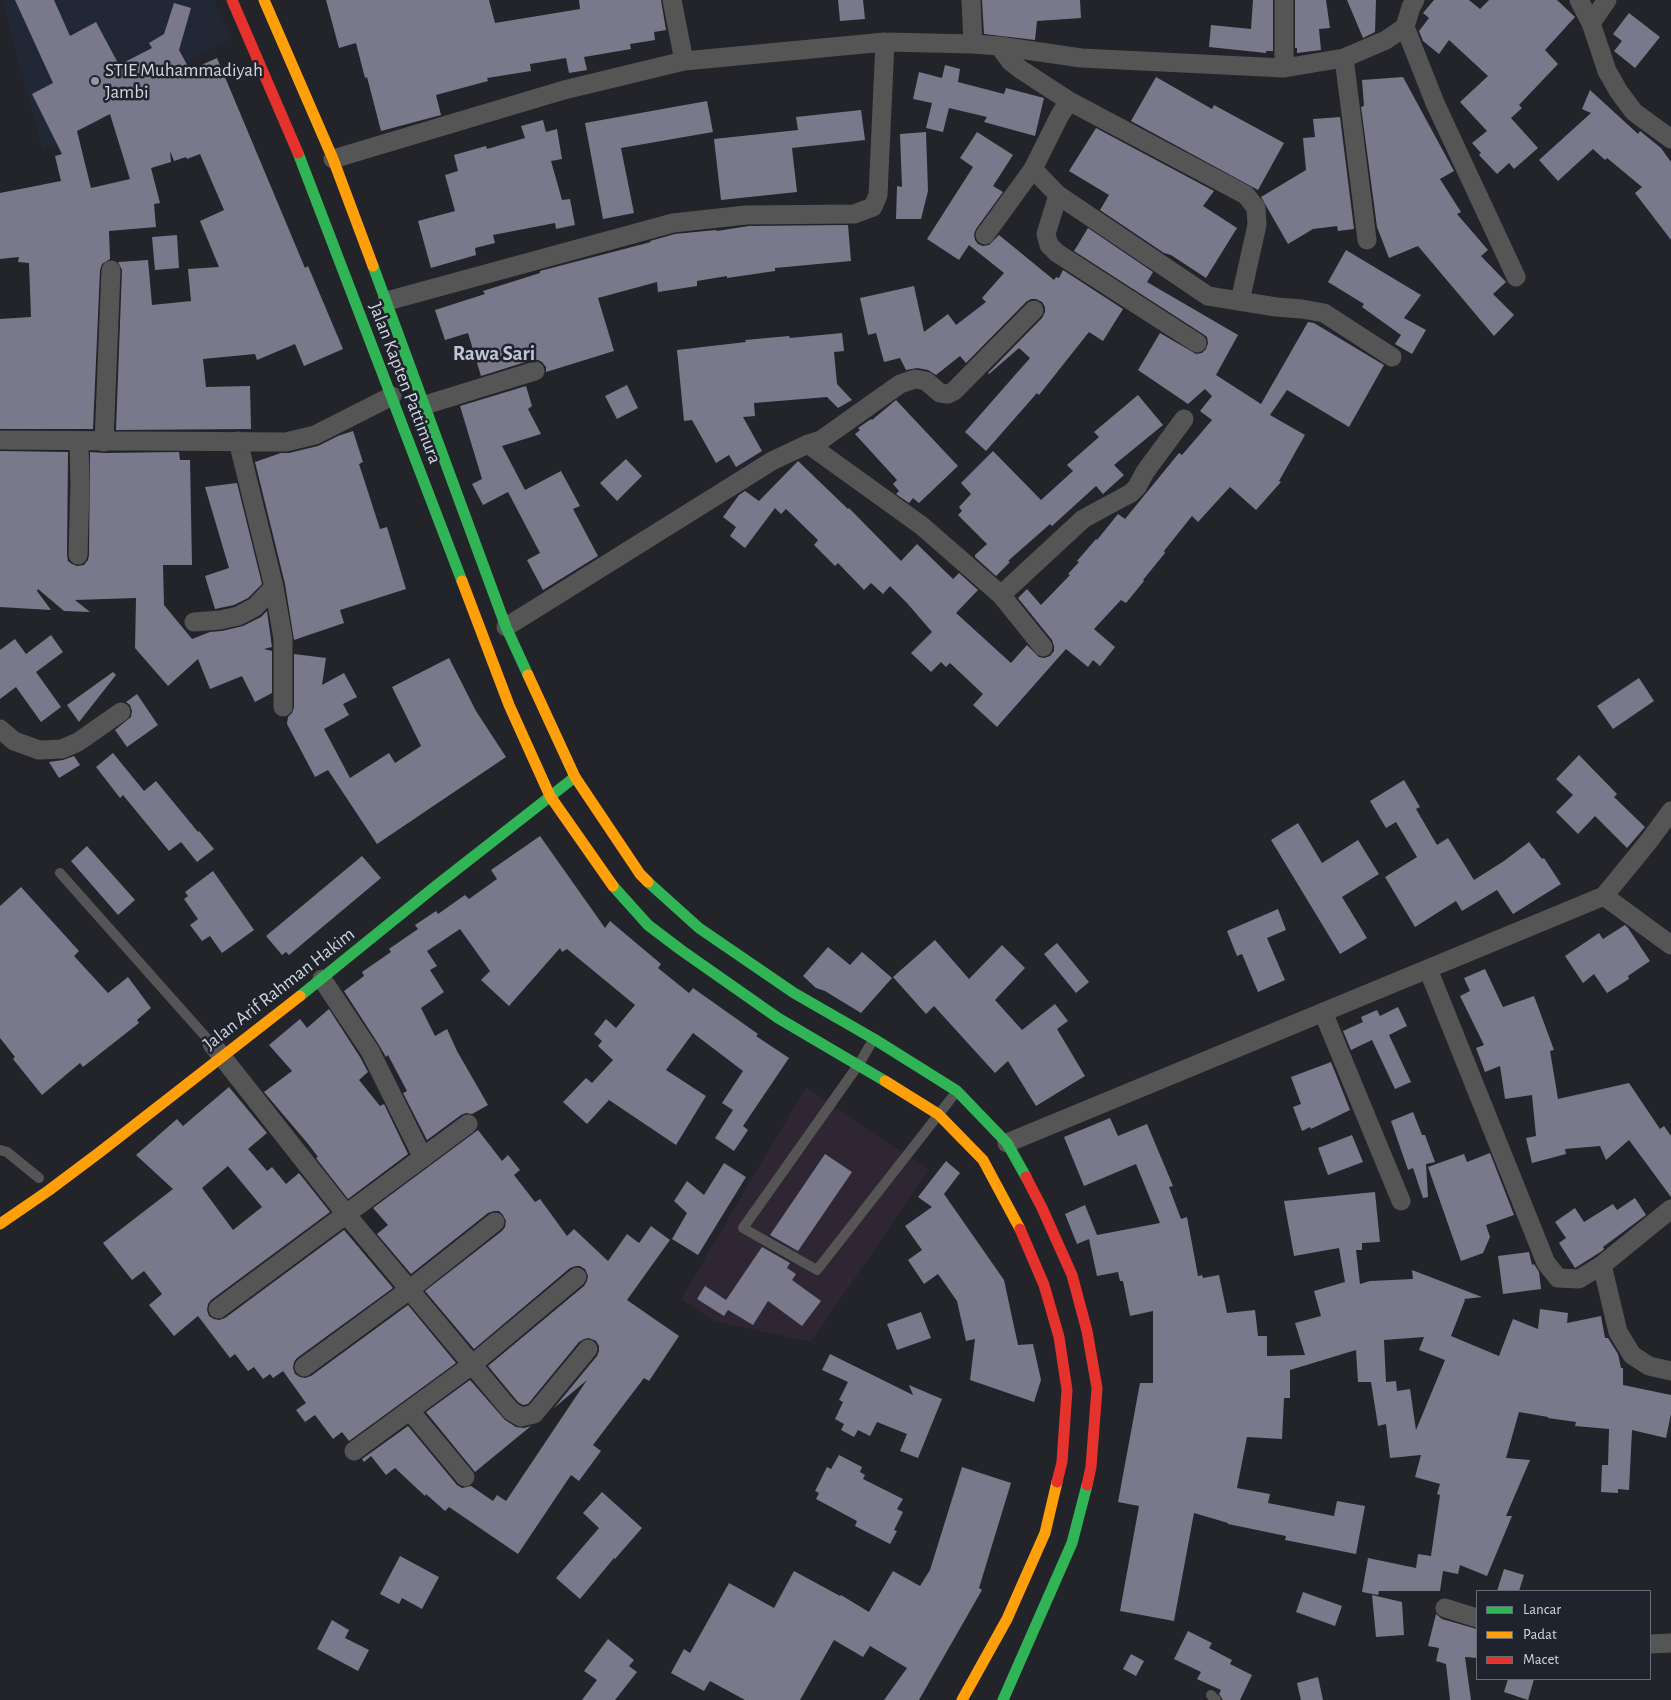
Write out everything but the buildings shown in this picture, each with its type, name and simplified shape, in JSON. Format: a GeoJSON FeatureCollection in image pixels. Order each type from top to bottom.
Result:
{"type":"FeatureCollection","features":[{"type":"Feature","properties":{"kind":"main road","name":"Jalan Kapten Pattimura"},"geometry":{"type":"LineString","coordinates":[[232,0],[306,170],[538,784],[550,796],[618,893],[648,925],[778,1018],[859,1064],[938,1114],[983,1160],[1016,1221],[1044,1285],[1059,1337],[1068,1390],[1062,1462],[1045,1533],[1007,1619],[962,1700]]}},
{"type":"Feature","properties":{"kind":"main road","name":"Jalan Kapten Pattimura"},"geometry":{"type":"LineString","coordinates":[[264,0],[333,160],[506,627],[561,768],[575,777],[640,874],[699,928],[794,993],[874,1039],[957,1091],[1007,1143],[1042,1208],[1072,1275],[1087,1331],[1096,1388],[1091,1466],[1072,1543],[1002,1700]]}},
{"type":"Feature","properties":{"kind":"main road"},"geometry":{"type":"LineString","coordinates":[[538,784],[561,768]]}},
{"type":"Feature","properties":{"kind":"main road","name":"Jalan Arif Rahman Hakim"},"geometry":{"type":"LineString","coordinates":[[0,1224],[63,1180],[214,1047],[322,979],[437,884],[575,777]]}},
{"type":"Feature","properties":{"kind":"street"},"geometry":{"type":"LineString","coordinates":[[672,0],[684,61]]}},
{"type":"Feature","properties":{"kind":"street"},"geometry":{"type":"LineString","coordinates":[[971,0],[973,44]]}},
{"type":"Feature","properties":{"kind":"street"},"geometry":{"type":"LineString","coordinates":[[1284,0],[1284,68]]}},
{"type":"Feature","properties":{"kind":"street"},"geometry":{"type":"LineString","coordinates":[[333,160],[564,90],[684,61],[885,42],[973,44],[1081,58],[1284,68],[1344,58],[1386,40],[1405,26],[1415,0]]}},
{"type":"Feature","properties":{"kind":"street"},"geometry":{"type":"LineString","coordinates":[[1580,0],[1591,23],[1607,71],[1619,92],[1634,112],[1671,139]]}},
{"type":"Feature","properties":{"kind":"street"},"geometry":{"type":"LineString","coordinates":[[1591,23],[1607,0]]}},
{"type":"Feature","properties":{"kind":"street"},"geometry":{"type":"LineString","coordinates":[[1405,26],[1434,103],[1516,277]]}},
{"type":"Feature","properties":{"kind":"street"},"geometry":{"type":"LineString","coordinates":[[386,301],[673,223],[746,215],[854,214],[873,206],[878,195],[885,42]]}},
{"type":"Feature","properties":{"kind":"street"},"geometry":{"type":"LineString","coordinates":[[999,46],[1010,61],[1020,69],[1069,101],[1246,195],[1256,208],[1257,225],[1240,301]]}},
{"type":"Feature","properties":{"kind":"street"},"geometry":{"type":"LineString","coordinates":[[1344,58],[1368,240]]}},
{"type":"Feature","properties":{"kind":"street"},"geometry":{"type":"LineString","coordinates":[[985,235],[1033,169],[1069,101]]}},
{"type":"Feature","properties":{"kind":"street"},"geometry":{"type":"LineString","coordinates":[[1033,169],[1058,195],[1208,296],[1324,313],[1392,357]]}},
{"type":"Feature","properties":{"kind":"street"},"geometry":{"type":"LineString","coordinates":[[1058,195],[1046,234],[1049,245],[1057,253],[1197,343]]}},
{"type":"Feature","properties":{"kind":"street"},"geometry":{"type":"LineString","coordinates":[[104,442],[111,270]]}},
{"type":"Feature","properties":{"kind":"street"},"geometry":{"type":"LineString","coordinates":[[506,627],[772,461],[821,440],[900,384],[915,379],[926,381],[940,393],[948,394],[954,391],[1034,310]]}},
{"type":"Feature","properties":{"kind":"street"},"geometry":{"type":"LineString","coordinates":[[425,405],[535,371]]}},
{"type":"Feature","properties":{"kind":"street"},"geometry":{"type":"LineString","coordinates":[[0,440],[286,442],[315,435],[392,396]]}},
{"type":"Feature","properties":{"kind":"street"},"geometry":{"type":"LineString","coordinates":[[1000,595],[1083,520],[1131,493],[1184,419]]}},
{"type":"Feature","properties":{"kind":"street"},"geometry":{"type":"LineString","coordinates":[[238,441],[274,587],[283,638],[283,707]]}},
{"type":"Feature","properties":{"kind":"street"},"geometry":{"type":"LineString","coordinates":[[78,555],[79,442]]}},
{"type":"Feature","properties":{"kind":"street"},"geometry":{"type":"LineString","coordinates":[[808,444],[922,526],[1000,595],[1043,647]]}},
{"type":"Feature","properties":{"kind":"street"},"geometry":{"type":"LineString","coordinates":[[194,622],[220,620],[238,616],[254,607],[274,587]]}},
{"type":"Feature","properties":{"kind":"street"},"geometry":{"type":"LineString","coordinates":[[0,729],[14,741],[39,750],[62,749],[78,742],[121,712]]}},
{"type":"Feature","properties":{"kind":"street"},"geometry":{"type":"LineString","coordinates":[[1007,1143],[1604,896],[1671,811]]}},
{"type":"Feature","properties":{"kind":"street"},"geometry":{"type":"LineString","coordinates":[[1604,896],[1671,945]]}},
{"type":"Feature","properties":{"kind":"street"},"geometry":{"type":"LineString","coordinates":[[1428,969],[1546,1263],[1558,1278],[1580,1279],[1602,1265],[1671,1209]]}},
{"type":"Feature","properties":{"kind":"street"},"geometry":{"type":"LineString","coordinates":[[322,979],[370,1051],[423,1158]]}},
{"type":"Feature","properties":{"kind":"street"},"geometry":{"type":"LineString","coordinates":[[1323,1012],[1401,1200]]}},
{"type":"Feature","properties":{"kind":"street"},"geometry":{"type":"LineString","coordinates":[[214,1047],[346,1214],[511,1411],[521,1417],[534,1414],[588,1349]]}},
{"type":"Feature","properties":{"kind":"street"},"geometry":{"type":"LineString","coordinates":[[218,1309],[468,1124]]}},
{"type":"Feature","properties":{"kind":"street"},"geometry":{"type":"LineString","coordinates":[[304,1367],[409,1290],[495,1222]]}},
{"type":"Feature","properties":{"kind":"street"},"geometry":{"type":"LineString","coordinates":[[1602,1265],[1618,1332],[1632,1355],[1649,1366],[1671,1371]]}},
{"type":"Feature","properties":{"kind":"street"},"geometry":{"type":"LineString","coordinates":[[354,1451],[473,1364],[577,1277]]}},
{"type":"Feature","properties":{"kind":"street"},"geometry":{"type":"LineString","coordinates":[[410,1411],[465,1476]]}},
{"type":"Feature","properties":{"kind":"street"},"geometry":{"type":"LineString","coordinates":[[1445,1608],[1476,1618]]}},
{"type":"Feature","properties":{"kind":"street"},"geometry":{"type":"LineString","coordinates":[[1651,1644],[1671,1643]]}},
{"type":"Feature","properties":{"kind":"lane"},"geometry":{"type":"LineString","coordinates":[[60,873],[214,1047]]}},
{"type":"Feature","properties":{"kind":"lane"},"geometry":{"type":"LineString","coordinates":[[874,1039],[859,1064],[743,1228],[817,1270],[957,1091]]}},
{"type":"Feature","properties":{"kind":"lane"},"geometry":{"type":"LineString","coordinates":[[0,1150],[7,1152],[39,1178]]}},
{"type":"Feature","properties":{"kind":"shaded area","name":"STIE Muhammadiyah Jambi"},"geometry":{"type":"Polygon","coordinates":[[[3,0],[214,0],[231,39],[164,74],[169,87],[42,151],[3,0]]]}},
{"type":"Feature","properties":{"kind":"shaded area"},"geometry":{"type":"Polygon","coordinates":[[[806,1087],[929,1170],[811,1342],[714,1321],[681,1299],[806,1087]]]}},
{"type":"Feature","properties":{"kind":"traffic: fast"},"geometry":{"type":"LineString","coordinates":[[298,153],[462,581]]}},
{"type":"Feature","properties":{"kind":"traffic: fast"},"geometry":{"type":"LineString","coordinates":[[373,266],[506,627],[528,675]]}},
{"type":"Feature","properties":{"kind":"traffic: fast"},"geometry":{"type":"LineString","coordinates":[[300,996],[575,777]]}},
{"type":"Feature","properties":{"kind":"traffic: fast"},"geometry":{"type":"LineString","coordinates":[[648,882],[699,928],[794,993],[874,1039],[957,1091],[1007,1143],[1026,1177]]}},
{"type":"Feature","properties":{"kind":"traffic: fast"},"geometry":{"type":"LineString","coordinates":[[613,886],[648,925],[681,950],[778,1018],[885,1081]]}},
{"type":"Feature","properties":{"kind":"traffic: fast"},"geometry":{"type":"LineString","coordinates":[[1003,1700],[1072,1543],[1087,1485]]}},
{"type":"Feature","properties":{"kind":"traffic: slow"},"geometry":{"type":"LineString","coordinates":[[264,0],[333,159],[373,266]]}},
{"type":"Feature","properties":{"kind":"traffic: slow"},"geometry":{"type":"LineString","coordinates":[[462,581],[509,705],[550,796],[613,886]]}},
{"type":"Feature","properties":{"kind":"traffic: slow"},"geometry":{"type":"LineString","coordinates":[[528,675],[575,777],[640,874],[648,882]]}},
{"type":"Feature","properties":{"kind":"traffic: slow"},"geometry":{"type":"LineString","coordinates":[[0,1224],[100,1152],[300,996]]}},
{"type":"Feature","properties":{"kind":"traffic: slow"},"geometry":{"type":"LineString","coordinates":[[885,1081],[938,1114],[983,1160],[1020,1229]]}},
{"type":"Feature","properties":{"kind":"traffic: slow"},"geometry":{"type":"LineString","coordinates":[[962,1700],[1007,1619],[1045,1533],[1057,1482]]}},
{"type":"Feature","properties":{"kind":"traffic: jam"},"geometry":{"type":"LineString","coordinates":[[232,0],[298,153]]}},
{"type":"Feature","properties":{"kind":"traffic: jam"},"geometry":{"type":"LineString","coordinates":[[1026,1177],[1072,1275],[1087,1331],[1097,1388],[1091,1467],[1087,1485]]}},
{"type":"Feature","properties":{"kind":"traffic: jam"},"geometry":{"type":"LineString","coordinates":[[1020,1229],[1044,1285],[1059,1337],[1067,1390],[1062,1462],[1057,1482]]}},
{"type":"Feature","properties":{"kind":"place","name":"STIE Muhammadiyah Jambi"},"geometry":{"type":"Point","coordinates":[95,81]}},
{"type":"Feature","properties":{"kind":"district","name":"Rawa Sari"},"geometry":{"type":"Point","coordinates":[494,354]}}]}
